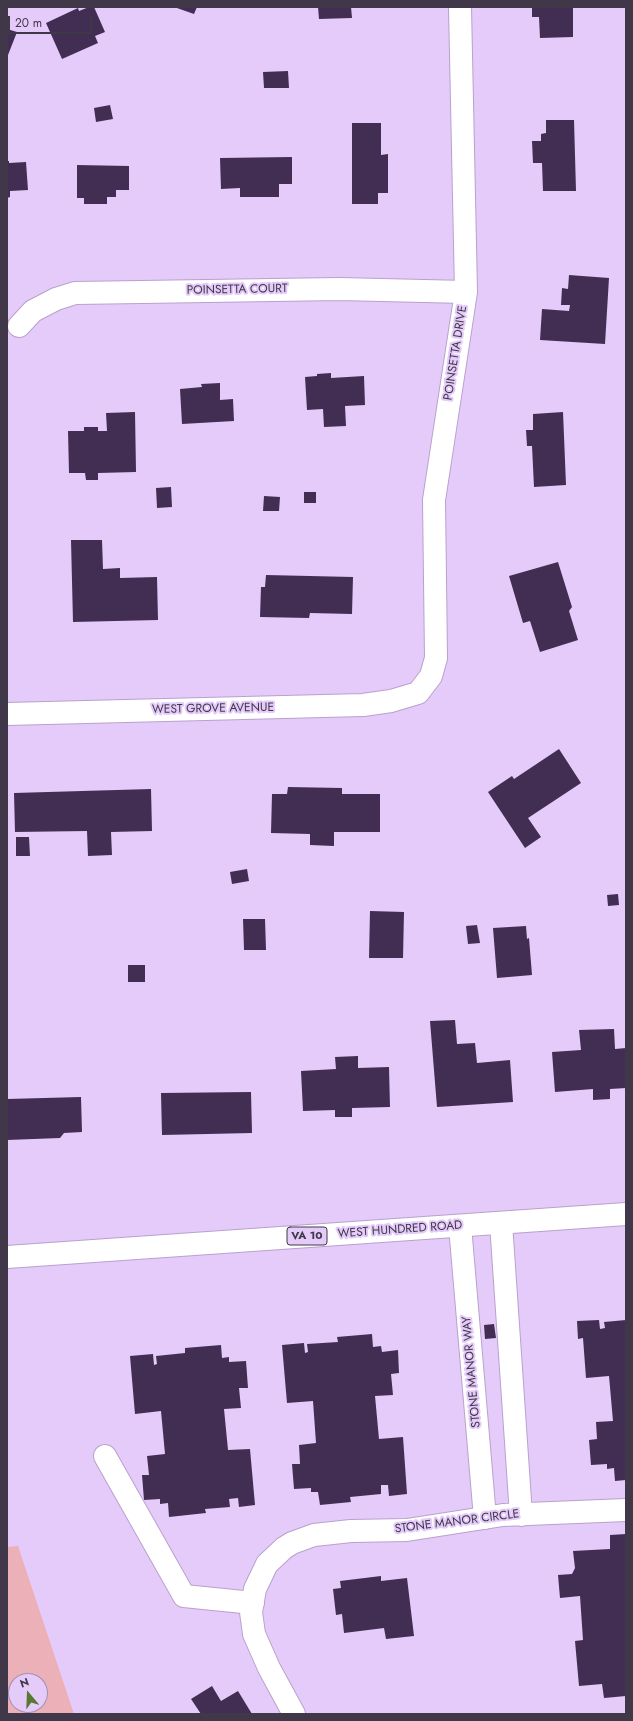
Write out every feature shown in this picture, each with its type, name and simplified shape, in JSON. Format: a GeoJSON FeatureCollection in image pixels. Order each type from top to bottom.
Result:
{"type":"FeatureCollection","features":[{"type":"Feature","properties":{"kind":"street","name":"POINSETTA DRIVE"},"geometry":{"type":"LineString","coordinates":[[418,692],[431,676],[436,658],[434,500],[466,292],[460,7]]}},
{"type":"Feature","properties":{"kind":"street","name":"POINSETTA COURT"},"geometry":{"type":"LineString","coordinates":[[19,326],[33,311],[56,299],[75,293],[339,288],[466,292]]}},
{"type":"Feature","properties":{"kind":"street","name":"WEST GROVE AVENUE"},"geometry":{"type":"LineString","coordinates":[[7,714],[363,705],[391,701],[418,692]]}},
{"type":"Feature","properties":{"kind":"street","name":"WEST HUNDRED ROAD"},"geometry":{"type":"LineString","coordinates":[[7,1257],[626,1214]]}},
{"type":"Feature","properties":{"kind":"street"},"geometry":{"type":"LineString","coordinates":[[501,1223],[521,1514]]}},
{"type":"Feature","properties":{"kind":"street","name":"STONE MANOR WAY"},"geometry":{"type":"LineString","coordinates":[[460,1226],[485,1518]]}},
{"type":"Feature","properties":{"kind":"street"},"geometry":{"type":"LineString","coordinates":[[105,1456],[184,1596],[253,1603]]}},
{"type":"Feature","properties":{"kind":"street","name":"STONE MANOR CIRCLE"},"geometry":{"type":"LineString","coordinates":[[294,1714],[269,1668],[254,1634],[251,1612],[255,1589],[267,1564],[284,1548],[292,1543],[314,1535],[350,1531],[407,1530],[521,1514],[626,1510]]}},
{"type":"Feature","properties":{"kind":"shaded area"},"geometry":{"type":"Polygon","coordinates":[[[18,1546],[74,1714],[7,1714],[7,1547],[18,1546]]]}},
{"type":"Feature","properties":{"kind":"building"},"geometry":{"type":"Polygon","coordinates":[[[89,7],[94,7],[105,32],[95,36],[98,43],[62,59],[46,23],[78,8],[79,11],[89,7]]]}},
{"type":"Feature","properties":{"kind":"building"},"geometry":{"type":"Polygon","coordinates":[[[174,7],[197,7],[194,14],[174,7]]]}},
{"type":"Feature","properties":{"kind":"building"},"geometry":{"type":"Polygon","coordinates":[[[318,7],[351,7],[352,18],[319,19],[318,7]]]}},
{"type":"Feature","properties":{"kind":"building"},"geometry":{"type":"Polygon","coordinates":[[[532,7],[573,7],[573,37],[540,38],[539,17],[532,17],[532,7]]]}},
{"type":"Feature","properties":{"kind":"building"},"geometry":{"type":"Polygon","coordinates":[[[7,29],[17,32],[8,55],[7,55],[7,29]]]}},
{"type":"Feature","properties":{"kind":"building"},"geometry":{"type":"Polygon","coordinates":[[[288,71],[289,88],[264,88],[263,72],[288,71]]]}},
{"type":"Feature","properties":{"kind":"building"},"geometry":{"type":"Polygon","coordinates":[[[110,105],[113,119],[96,122],[94,108],[110,105]]]}},
{"type":"Feature","properties":{"kind":"building"},"geometry":{"type":"Polygon","coordinates":[[[546,120],[574,120],[576,191],[543,191],[542,163],[533,163],[532,141],[541,141],[541,134],[546,133],[546,120]]]}},
{"type":"Feature","properties":{"kind":"building"},"geometry":{"type":"Polygon","coordinates":[[[352,123],[381,123],[381,155],[388,154],[388,193],[378,193],[378,204],[352,204],[352,123]]]}},
{"type":"Feature","properties":{"kind":"building"},"geometry":{"type":"Polygon","coordinates":[[[292,157],[292,184],[279,184],[279,197],[240,197],[240,188],[221,189],[220,158],[292,157]]]}},
{"type":"Feature","properties":{"kind":"building"},"geometry":{"type":"Polygon","coordinates":[[[7,161],[9,161],[9,163],[26,162],[28,190],[10,191],[10,197],[7,198],[7,161]]]}},
{"type":"Feature","properties":{"kind":"building"},"geometry":{"type":"Polygon","coordinates":[[[77,165],[129,166],[129,190],[116,190],[116,197],[107,197],[107,204],[84,204],[84,198],[77,198],[77,165]]]}},
{"type":"Feature","properties":{"kind":"building"},"geometry":{"type":"Polygon","coordinates":[[[569,275],[609,278],[605,344],[540,340],[542,309],[569,311],[570,305],[561,305],[562,288],[568,289],[569,275]]]}},
{"type":"Feature","properties":{"kind":"building"},"geometry":{"type":"Polygon","coordinates":[[[331,373],[331,378],[364,376],[365,405],[345,406],[346,426],[324,427],[323,409],[307,410],[305,377],[331,373]]]}},
{"type":"Feature","properties":{"kind":"building"},"geometry":{"type":"Polygon","coordinates":[[[220,383],[220,400],[233,399],[234,421],[182,424],[180,389],[202,387],[201,384],[220,383]]]}},
{"type":"Feature","properties":{"kind":"building"},"geometry":{"type":"Polygon","coordinates":[[[135,412],[136,472],[98,473],[98,480],[86,480],[85,473],[69,473],[68,431],[84,431],[84,427],[98,427],[98,431],[107,431],[106,413],[135,412]]]}},
{"type":"Feature","properties":{"kind":"building"},"geometry":{"type":"Polygon","coordinates":[[[563,412],[566,485],[534,487],[532,446],[527,446],[526,430],[533,430],[533,414],[563,412]]]}},
{"type":"Feature","properties":{"kind":"building"},"geometry":{"type":"Polygon","coordinates":[[[171,487],[172,507],[157,508],[156,488],[171,487]]]}},
{"type":"Feature","properties":{"kind":"building"},"geometry":{"type":"Polygon","coordinates":[[[304,492],[316,492],[316,503],[304,503],[304,492]]]}},
{"type":"Feature","properties":{"kind":"building"},"geometry":{"type":"Polygon","coordinates":[[[264,496],[280,497],[279,511],[263,511],[264,496]]]}},
{"type":"Feature","properties":{"kind":"building"},"geometry":{"type":"Polygon","coordinates":[[[71,540],[102,540],[103,569],[120,568],[120,578],[157,577],[158,620],[73,622],[71,540]]]}},
{"type":"Feature","properties":{"kind":"building"},"geometry":{"type":"Polygon","coordinates":[[[558,562],[572,607],[569,611],[578,640],[540,652],[530,621],[523,623],[509,576],[558,562]]]}},
{"type":"Feature","properties":{"kind":"building"},"geometry":{"type":"Polygon","coordinates":[[[266,575],[353,577],[352,614],[310,613],[309,618],[260,617],[261,587],[265,587],[266,575]]]}},
{"type":"Feature","properties":{"kind":"building"},"geometry":{"type":"Polygon","coordinates":[[[559,749],[581,783],[528,818],[541,837],[525,848],[488,792],[512,776],[514,779],[559,749]]]}},
{"type":"Feature","properties":{"kind":"building"},"geometry":{"type":"Polygon","coordinates":[[[288,787],[342,788],[342,794],[380,794],[380,832],[334,832],[334,846],[310,845],[310,834],[271,833],[272,794],[287,794],[288,787]]]}},
{"type":"Feature","properties":{"kind":"building"},"geometry":{"type":"Polygon","coordinates":[[[151,789],[152,831],[111,832],[112,855],[88,856],[87,831],[15,832],[14,793],[151,789]]]}},
{"type":"Feature","properties":{"kind":"building"},"geometry":{"type":"Polygon","coordinates":[[[16,837],[29,837],[30,856],[16,856],[16,837]]]}},
{"type":"Feature","properties":{"kind":"building"},"geometry":{"type":"Polygon","coordinates":[[[247,869],[249,881],[232,884],[230,872],[247,869]]]}},
{"type":"Feature","properties":{"kind":"building"},"geometry":{"type":"Polygon","coordinates":[[[618,894],[619,905],[608,906],[607,895],[618,894]]]}},
{"type":"Feature","properties":{"kind":"building"},"geometry":{"type":"Polygon","coordinates":[[[370,911],[404,912],[403,958],[369,958],[370,911]]]}},
{"type":"Feature","properties":{"kind":"building"},"geometry":{"type":"Polygon","coordinates":[[[243,919],[265,919],[266,950],[244,950],[243,919]]]}},
{"type":"Feature","properties":{"kind":"building"},"geometry":{"type":"Polygon","coordinates":[[[477,925],[480,943],[468,944],[466,926],[477,925]]]}},
{"type":"Feature","properties":{"kind":"building"},"geometry":{"type":"Polygon","coordinates":[[[526,926],[527,939],[529,938],[532,975],[497,978],[493,928],[526,926]]]}},
{"type":"Feature","properties":{"kind":"building"},"geometry":{"type":"Polygon","coordinates":[[[128,965],[145,965],[145,982],[128,982],[128,965]]]}},
{"type":"Feature","properties":{"kind":"building"},"geometry":{"type":"Polygon","coordinates":[[[455,1020],[457,1044],[475,1043],[477,1063],[510,1060],[513,1102],[437,1107],[430,1021],[455,1020]]]}},
{"type":"Feature","properties":{"kind":"building"},"geometry":{"type":"Polygon","coordinates":[[[614,1029],[615,1049],[626,1048],[626,1088],[610,1089],[610,1099],[593,1100],[593,1089],[555,1092],[552,1052],[581,1050],[579,1030],[614,1029]]]}},
{"type":"Feature","properties":{"kind":"building"},"geometry":{"type":"Polygon","coordinates":[[[358,1056],[358,1068],[389,1067],[390,1107],[352,1108],[352,1117],[335,1117],[335,1110],[303,1111],[301,1071],[336,1069],[335,1057],[358,1056]]]}},
{"type":"Feature","properties":{"kind":"building"},"geometry":{"type":"Polygon","coordinates":[[[251,1092],[252,1133],[162,1135],[161,1093],[251,1092]]]}},
{"type":"Feature","properties":{"kind":"building"},"geometry":{"type":"Polygon","coordinates":[[[81,1097],[82,1132],[64,1133],[60,1138],[7,1140],[7,1099],[81,1097]]]}},
{"type":"Feature","properties":{"kind":"building"},"geometry":{"type":"Polygon","coordinates":[[[599,1320],[600,1329],[605,1328],[604,1322],[626,1320],[626,1480],[615,1481],[614,1468],[607,1469],[607,1464],[591,1465],[589,1440],[597,1439],[596,1422],[613,1421],[609,1376],[586,1378],[583,1338],[578,1339],[577,1321],[599,1320]]]}},
{"type":"Feature","properties":{"kind":"building"},"geometry":{"type":"Polygon","coordinates":[[[494,1324],[496,1338],[485,1339],[484,1325],[494,1324]]]}},
{"type":"Feature","properties":{"kind":"building"},"geometry":{"type":"Polygon","coordinates":[[[372,1334],[373,1347],[381,1346],[382,1352],[398,1350],[399,1373],[391,1374],[393,1395],[375,1396],[379,1439],[403,1437],[407,1494],[389,1496],[388,1485],[381,1485],[381,1494],[350,1497],[351,1502],[320,1505],[318,1492],[311,1492],[311,1488],[294,1489],[292,1464],[300,1464],[299,1445],[316,1443],[313,1401],[287,1403],[282,1345],[304,1343],[305,1353],[308,1352],[307,1344],[338,1342],[337,1337],[372,1334]]]}},
{"type":"Feature","properties":{"kind":"building"},"geometry":{"type":"Polygon","coordinates":[[[221,1345],[222,1358],[229,1357],[229,1362],[246,1361],[248,1388],[239,1388],[241,1408],[224,1409],[228,1450],[250,1449],[255,1505],[239,1507],[238,1498],[229,1499],[230,1507],[205,1509],[206,1513],[169,1517],[168,1503],[160,1504],[160,1499],[144,1500],[142,1475],[149,1475],[147,1456],[165,1454],[161,1411],[135,1414],[130,1356],[153,1354],[154,1365],[157,1364],[156,1356],[185,1353],[185,1348],[221,1345]]]}},
{"type":"Feature","properties":{"kind":"building"},"geometry":{"type":"Polygon","coordinates":[[[626,1534],[626,1696],[604,1698],[602,1684],[579,1686],[575,1641],[583,1640],[580,1596],[560,1598],[558,1575],[572,1574],[575,1568],[573,1551],[610,1549],[610,1535],[626,1534]]]}},
{"type":"Feature","properties":{"kind":"building"},"geometry":{"type":"Polygon","coordinates":[[[381,1576],[381,1581],[407,1578],[414,1636],[386,1639],[384,1628],[344,1633],[342,1614],[336,1615],[333,1589],[341,1588],[340,1581],[381,1576]]]}},
{"type":"Feature","properties":{"kind":"building"},"geometry":{"type":"Polygon","coordinates":[[[212,1686],[221,1701],[238,1691],[252,1714],[201,1714],[191,1699],[212,1686]]]}}]}
